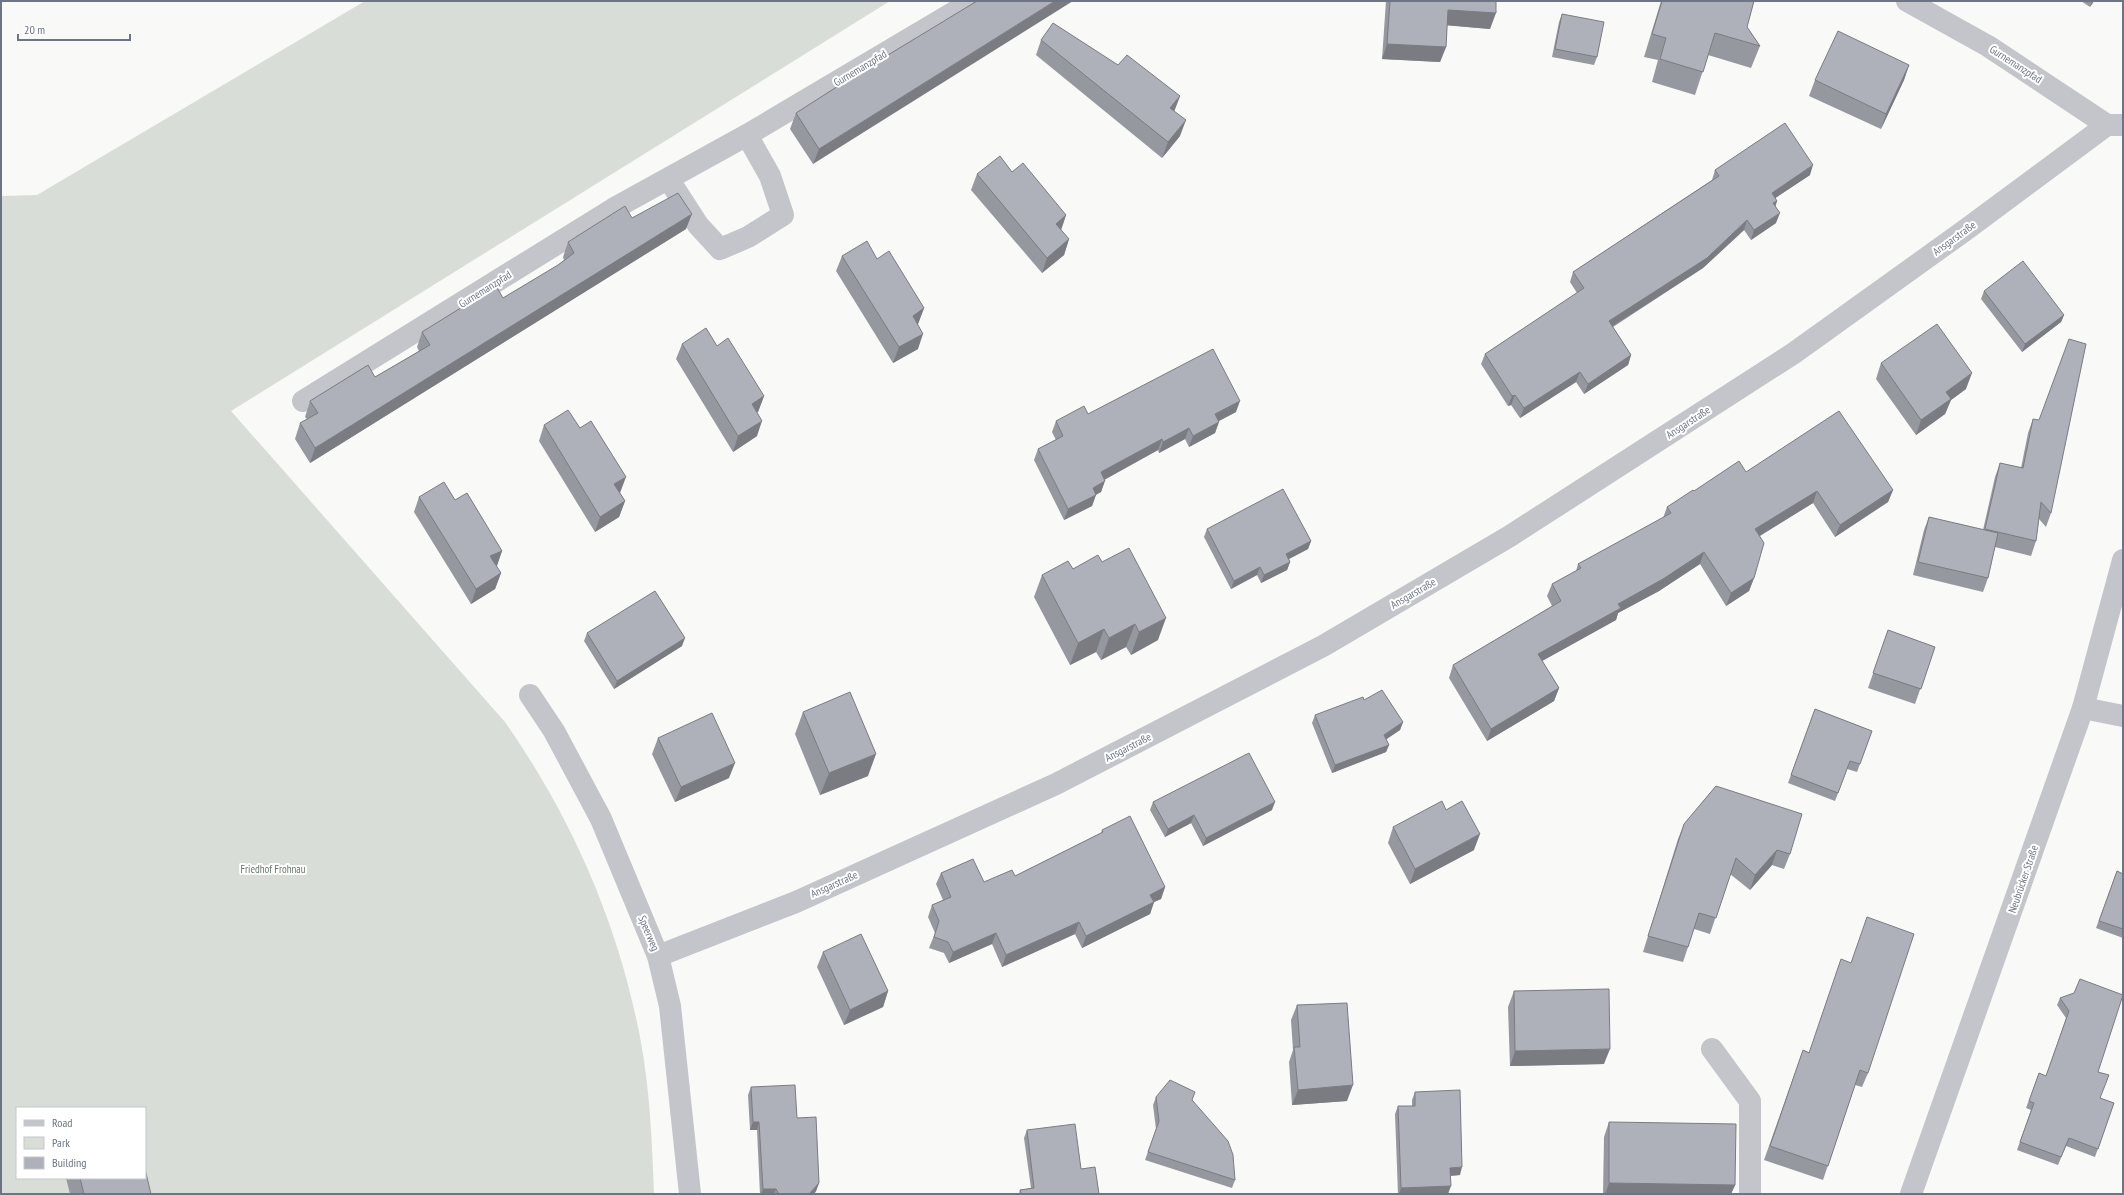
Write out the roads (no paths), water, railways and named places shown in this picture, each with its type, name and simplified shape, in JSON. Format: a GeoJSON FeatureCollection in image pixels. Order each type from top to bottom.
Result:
{"type":"FeatureCollection","features":[{"type":"Feature","properties":{"kind":"street","name":"Gurnemanzpfad"},"geometry":{"type":"LineString","coordinates":[[303,401],[613,209],[669,180],[747,135],[973,1]]}},
{"type":"Feature","properties":{"kind":"street","name":"Gurnemanzpfad"},"geometry":{"type":"LineString","coordinates":[[1907,1],[1988,46],[2115,125]]}},
{"type":"Feature","properties":{"kind":"street","name":"Ansgarstraße"},"geometry":{"type":"LineString","coordinates":[[658,956],[796,902],[1056,784],[1330,642],[1510,536],[1794,354],[1964,231],[2115,125]]}},
{"type":"Feature","properties":{"kind":"street"},"geometry":{"type":"LineString","coordinates":[[669,180],[698,225],[720,249],[748,237],[783,215],[770,176],[747,135]]}},
{"type":"Feature","properties":{"kind":"street","name":"Neubrücker Straße"},"geometry":{"type":"LineString","coordinates":[[1911,1194],[2083,708],[2123,560]]}},
{"type":"Feature","properties":{"kind":"street","name":"Speerweg"},"geometry":{"type":"LineString","coordinates":[[530,695],[554,731],[600,819],[658,956],[671,1014],[690,1194]]}},
{"type":"Feature","properties":{"kind":"street"},"geometry":{"type":"LineString","coordinates":[[2083,708],[2123,716]]}},
{"type":"Feature","properties":{"kind":"street"},"geometry":{"type":"LineString","coordinates":[[1712,1049],[1750,1101],[1750,1194]]}},
{"type":"Feature","properties":{"kind":"park label","name":"Friedhof Frohnau"},"geometry":{"type":"Point","coordinates":[273,869]}}]}
